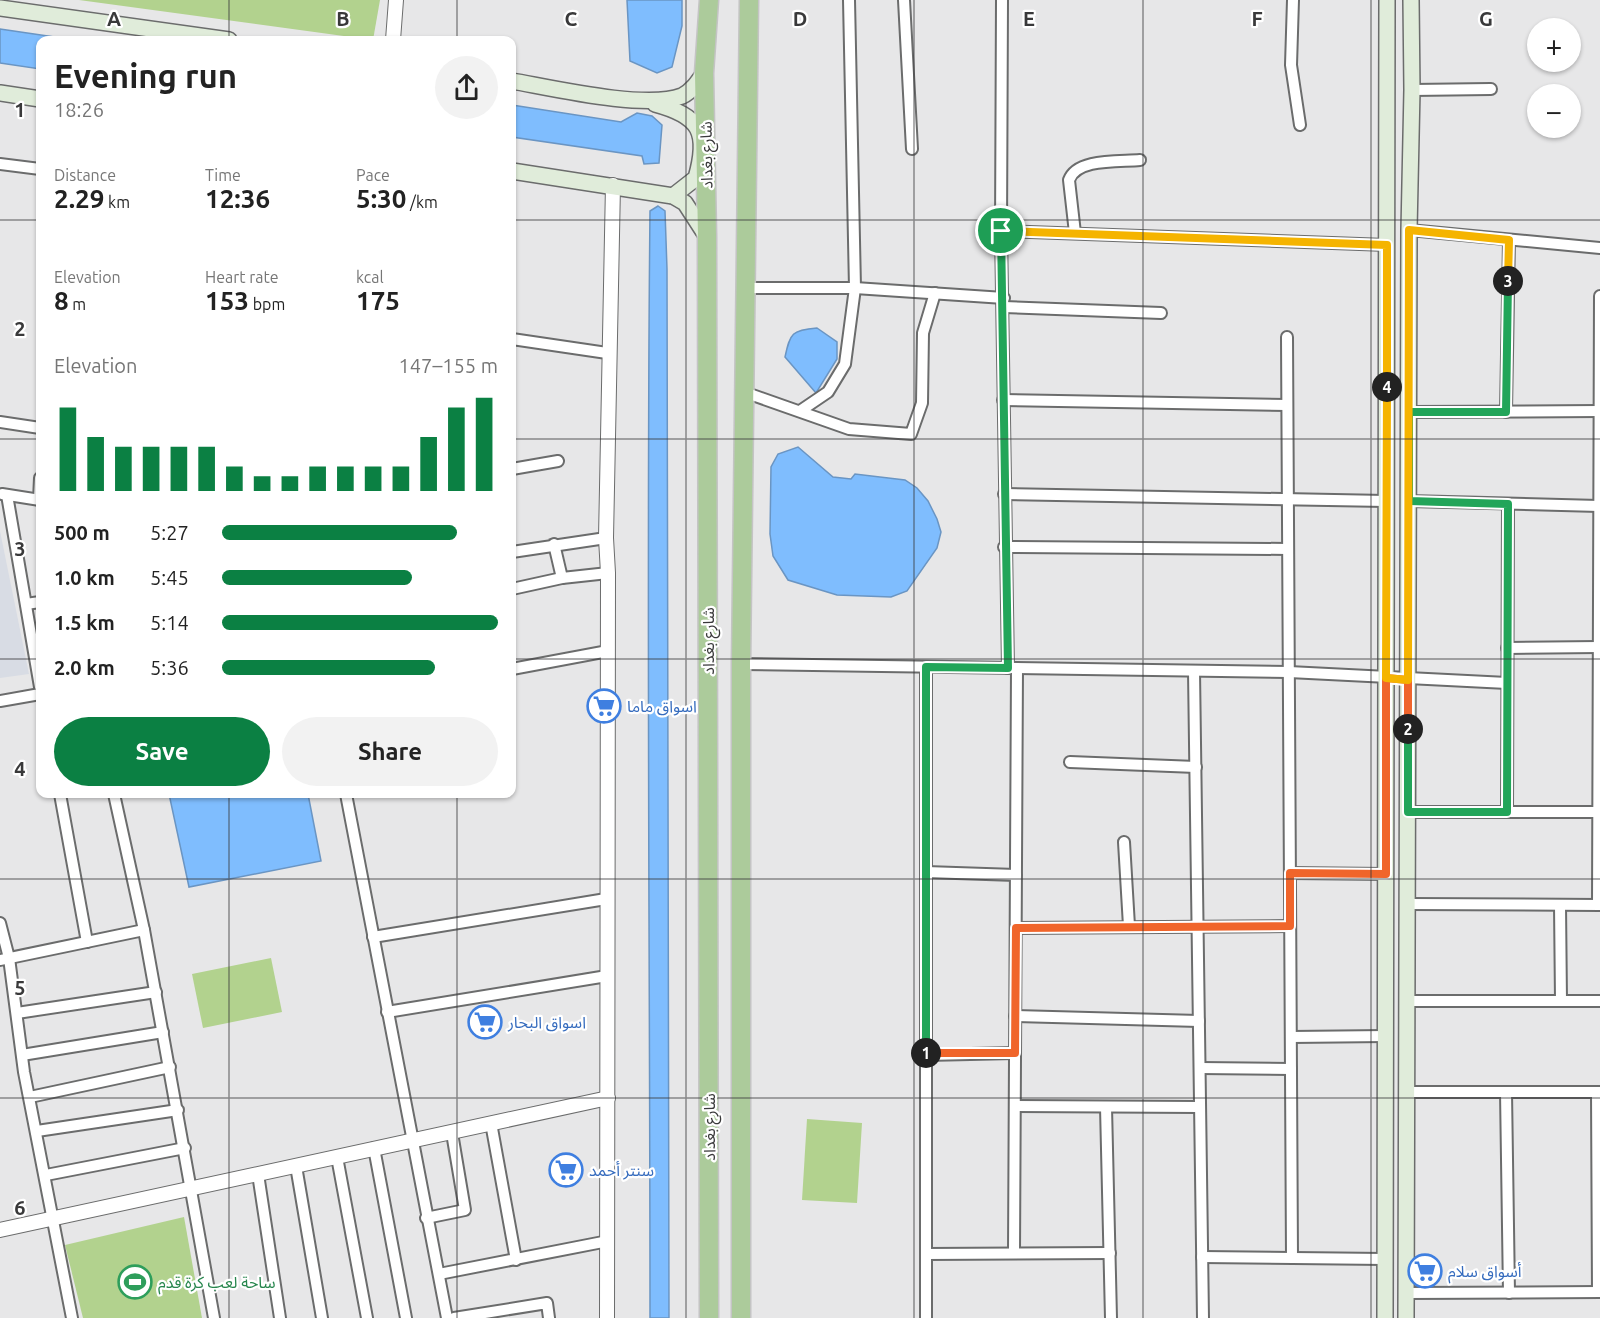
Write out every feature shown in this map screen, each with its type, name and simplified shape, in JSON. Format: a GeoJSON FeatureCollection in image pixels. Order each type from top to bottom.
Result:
{"type":"FeatureCollection","features":[{"type":"Feature","properties":{"kind":"highway","name":"شارع بغداد"},"geometry":{"type":"LineString","coordinates":[[709,0],[704,73],[707,237],[709,1318]]}},
{"type":"Feature","properties":{"kind":"highway","name":"شارع بغداد"},"geometry":{"type":"LineString","coordinates":[[741,1318],[741,664],[749,0]]}},
{"type":"Feature","properties":{"kind":"main road"},"geometry":{"type":"LineString","coordinates":[[1385,1318],[1387,0]]}},
{"type":"Feature","properties":{"kind":"main road"},"geometry":{"type":"LineString","coordinates":[[1406,1318],[1411,0]]}},
{"type":"Feature","properties":{"kind":"main road"},"geometry":{"type":"LineString","coordinates":[[0,8],[200,36]]}},
{"type":"Feature","properties":{"kind":"main road"},"geometry":{"type":"LineString","coordinates":[[650,102],[682,96],[692,90],[704,73]]}},
{"type":"Feature","properties":{"kind":"main road"},"geometry":{"type":"LineString","coordinates":[[516,82],[650,102],[680,111],[693,120],[701,144],[696,178],[673,196]]}},
{"type":"Feature","properties":{"kind":"main road"},"geometry":{"type":"LineString","coordinates":[[0,93],[36,98]]}},
{"type":"Feature","properties":{"kind":"main road"},"geometry":{"type":"LineString","coordinates":[[516,172],[673,196],[685,203],[707,237]]}},
{"type":"Feature","properties":{"kind":"street"},"geometry":{"type":"LineString","coordinates":[[393,36],[396,0]]}},
{"type":"Feature","properties":{"kind":"street"},"geometry":{"type":"LineString","coordinates":[[800,411],[828,392],[845,364],[855,288],[849,0]]}},
{"type":"Feature","properties":{"kind":"street"},"geometry":{"type":"LineString","coordinates":[[904,0],[912,149]]}},
{"type":"Feature","properties":{"kind":"street"},"geometry":{"type":"LineString","coordinates":[[1002,0],[1001,231],[1004,302],[1004,547],[1013,668],[1016,875],[1014,1253]]}},
{"type":"Feature","properties":{"kind":"street"},"geometry":{"type":"LineString","coordinates":[[1293,0],[1291,65],[1300,124]]}},
{"type":"Feature","properties":{"kind":"street"},"geometry":{"type":"LineString","coordinates":[[1412,90],[1491,89]]}},
{"type":"Feature","properties":{"kind":"street"},"geometry":{"type":"LineString","coordinates":[[1075,233],[1069,180],[1072,172],[1082,166],[1140,160]]}},
{"type":"Feature","properties":{"kind":"street"},"geometry":{"type":"LineString","coordinates":[[0,164],[36,169]]}},
{"type":"Feature","properties":{"kind":"street"},"geometry":{"type":"LineString","coordinates":[[607,1318],[608,573],[606,538],[607,353],[613,185]]}},
{"type":"Feature","properties":{"kind":"street"},"geometry":{"type":"LineString","coordinates":[[1409,230],[1600,248]]}},
{"type":"Feature","properties":{"kind":"street"},"geometry":{"type":"LineString","coordinates":[[1001,231],[1387,245]]}},
{"type":"Feature","properties":{"kind":"street"},"geometry":{"type":"LineString","coordinates":[[1506,412],[1509,240]]}},
{"type":"Feature","properties":{"kind":"street"},"geometry":{"type":"LineString","coordinates":[[745,288],[855,288],[935,293],[1004,302],[1161,313]]}},
{"type":"Feature","properties":{"kind":"street"},"geometry":{"type":"LineString","coordinates":[[744,392],[849,429],[911,434],[922,403],[923,333],[935,293]]}},
{"type":"Feature","properties":{"kind":"street"},"geometry":{"type":"LineString","coordinates":[[1408,904],[1599,905],[1600,296]]}},
{"type":"Feature","properties":{"kind":"street"},"geometry":{"type":"LineString","coordinates":[[1287,337],[1292,1258]]}},
{"type":"Feature","properties":{"kind":"street"},"geometry":{"type":"LineString","coordinates":[[516,340],[607,353]]}},
{"type":"Feature","properties":{"kind":"street"},"geometry":{"type":"LineString","coordinates":[[1003,400],[1287,405]]}},
{"type":"Feature","properties":{"kind":"street"},"geometry":{"type":"LineString","coordinates":[[1409,412],[1600,411]]}},
{"type":"Feature","properties":{"kind":"street"},"geometry":{"type":"LineString","coordinates":[[0,422],[36,427]]}},
{"type":"Feature","properties":{"kind":"street"},"geometry":{"type":"LineString","coordinates":[[516,468],[558,461]]}},
{"type":"Feature","properties":{"kind":"street"},"geometry":{"type":"LineString","coordinates":[[36,499],[3,494],[26,604],[36,639]]}},
{"type":"Feature","properties":{"kind":"street"},"geometry":{"type":"LineString","coordinates":[[1004,494],[1386,501]]}},
{"type":"Feature","properties":{"kind":"street"},"geometry":{"type":"LineString","coordinates":[[1409,501],[1599,506]]}},
{"type":"Feature","properties":{"kind":"street"},"geometry":{"type":"LineString","coordinates":[[1507,812],[1508,504]]}},
{"type":"Feature","properties":{"kind":"street"},"geometry":{"type":"LineString","coordinates":[[516,551],[606,538]]}},
{"type":"Feature","properties":{"kind":"street"},"geometry":{"type":"LineString","coordinates":[[554,544],[562,578]]}},
{"type":"Feature","properties":{"kind":"street"},"geometry":{"type":"LineString","coordinates":[[1004,547],[1288,549]]}},
{"type":"Feature","properties":{"kind":"street"},"geometry":{"type":"LineString","coordinates":[[516,588],[562,578],[608,573]]}},
{"type":"Feature","properties":{"kind":"street"},"geometry":{"type":"LineString","coordinates":[[26,604],[36,603]]}},
{"type":"Feature","properties":{"kind":"street"},"geometry":{"type":"LineString","coordinates":[[1507,648],[1599,647]]}},
{"type":"Feature","properties":{"kind":"street"},"geometry":{"type":"LineString","coordinates":[[516,668],[608,651]]}},
{"type":"Feature","properties":{"kind":"street"},"geometry":{"type":"LineString","coordinates":[[741,664],[1288,672],[1408,680],[1507,683]]}},
{"type":"Feature","properties":{"kind":"street"},"geometry":{"type":"LineString","coordinates":[[926,667],[926,1318]]}},
{"type":"Feature","properties":{"kind":"street"},"geometry":{"type":"LineString","coordinates":[[1194,671],[1203,1318]]}},
{"type":"Feature","properties":{"kind":"street"},"geometry":{"type":"LineString","coordinates":[[0,701],[36,695]]}},
{"type":"Feature","properties":{"kind":"street"},"geometry":{"type":"LineString","coordinates":[[1070,762],[1196,767]]}},
{"type":"Feature","properties":{"kind":"street"},"geometry":{"type":"LineString","coordinates":[[61,798],[87,942]]}},
{"type":"Feature","properties":{"kind":"street"},"geometry":{"type":"LineString","coordinates":[[115,798],[156,992],[214,1318]]}},
{"type":"Feature","properties":{"kind":"street"},"geometry":{"type":"LineString","coordinates":[[347,798],[447,1318]]}},
{"type":"Feature","properties":{"kind":"street"},"geometry":{"type":"LineString","coordinates":[[1408,812],[1599,812]]}},
{"type":"Feature","properties":{"kind":"street"},"geometry":{"type":"LineString","coordinates":[[1124,842],[1129,926]]}},
{"type":"Feature","properties":{"kind":"street"},"geometry":{"type":"LineString","coordinates":[[926,872],[1016,875]]}},
{"type":"Feature","properties":{"kind":"street"},"geometry":{"type":"LineString","coordinates":[[1290,873],[1386,874]]}},
{"type":"Feature","properties":{"kind":"street"},"geometry":{"type":"LineString","coordinates":[[373,937],[606,899]]}},
{"type":"Feature","properties":{"kind":"street"},"geometry":{"type":"LineString","coordinates":[[1560,905],[1561,1001]]}},
{"type":"Feature","properties":{"kind":"street"},"geometry":{"type":"LineString","coordinates":[[0,922],[4,959],[72,1318]]}},
{"type":"Feature","properties":{"kind":"street"},"geometry":{"type":"LineString","coordinates":[[1016,928],[1290,926]]}},
{"type":"Feature","properties":{"kind":"street"},"geometry":{"type":"LineString","coordinates":[[4,959],[144,930]]}},
{"type":"Feature","properties":{"kind":"street"},"geometry":{"type":"LineString","coordinates":[[387,1012],[607,976]]}},
{"type":"Feature","properties":{"kind":"street"},"geometry":{"type":"LineString","coordinates":[[16,1013],[156,992]]}},
{"type":"Feature","properties":{"kind":"street"},"geometry":{"type":"LineString","coordinates":[[1407,1001],[1600,1001]]}},
{"type":"Feature","properties":{"kind":"street"},"geometry":{"type":"LineString","coordinates":[[1015,1016],[1199,1021]]}},
{"type":"Feature","properties":{"kind":"street"},"geometry":{"type":"LineString","coordinates":[[22,1055],[163,1032]]}},
{"type":"Feature","properties":{"kind":"street"},"geometry":{"type":"LineString","coordinates":[[1291,1036],[1386,1036]]}},
{"type":"Feature","properties":{"kind":"street"},"geometry":{"type":"LineString","coordinates":[[926,1055],[1015,1053]]}},
{"type":"Feature","properties":{"kind":"street"},"geometry":{"type":"LineString","coordinates":[[30,1098],[170,1067]]}},
{"type":"Feature","properties":{"kind":"street"},"geometry":{"type":"LineString","coordinates":[[1200,1068],[1291,1069]]}},
{"type":"Feature","properties":{"kind":"street"},"geometry":{"type":"LineString","coordinates":[[1406,1293],[1599,1292],[1598,1092],[1407,1092]]}},
{"type":"Feature","properties":{"kind":"street"},"geometry":{"type":"LineString","coordinates":[[1506,1092],[1509,1293]]}},
{"type":"Feature","properties":{"kind":"street"},"geometry":{"type":"LineString","coordinates":[[0,1230],[608,1098]]}},
{"type":"Feature","properties":{"kind":"street"},"geometry":{"type":"LineString","coordinates":[[1015,1106],[1200,1107]]}},
{"type":"Feature","properties":{"kind":"street"},"geometry":{"type":"LineString","coordinates":[[1107,1107],[1111,1318]]}},
{"type":"Feature","properties":{"kind":"street"},"geometry":{"type":"LineString","coordinates":[[37,1131],[178,1110]]}},
{"type":"Feature","properties":{"kind":"street"},"geometry":{"type":"LineString","coordinates":[[491,1124],[516,1260]]}},
{"type":"Feature","properties":{"kind":"street"},"geometry":{"type":"LineString","coordinates":[[426,1218],[465,1210],[452,1133]]}},
{"type":"Feature","properties":{"kind":"street"},"geometry":{"type":"LineString","coordinates":[[46,1175],[185,1148]]}},
{"type":"Feature","properties":{"kind":"street"},"geometry":{"type":"LineString","coordinates":[[374,1149],[406,1318]]}},
{"type":"Feature","properties":{"kind":"street"},"geometry":{"type":"LineString","coordinates":[[337,1157],[367,1318]]}},
{"type":"Feature","properties":{"kind":"street"},"geometry":{"type":"LineString","coordinates":[[296,1166],[322,1318]]}},
{"type":"Feature","properties":{"kind":"street"},"geometry":{"type":"LineString","coordinates":[[258,1174],[280,1318]]}},
{"type":"Feature","properties":{"kind":"street"},"geometry":{"type":"LineString","coordinates":[[439,1274],[608,1241]]}},
{"type":"Feature","properties":{"kind":"street"},"geometry":{"type":"LineString","coordinates":[[926,1254],[1110,1253]]}},
{"type":"Feature","properties":{"kind":"street"},"geometry":{"type":"LineString","coordinates":[[1202,1257],[1385,1260]]}},
{"type":"Feature","properties":{"kind":"street"},"geometry":{"type":"LineString","coordinates":[[454,1318],[547,1303],[549,1318]]}},
{"type":"Feature","properties":{"kind":"shaded area"},"geometry":{"type":"Polygon","coordinates":[[[0,531],[29,674],[0,678],[0,531]]]}},
{"type":"Feature","properties":{"kind":"green space"},"geometry":{"type":"Polygon","coordinates":[[[79,0],[380,0],[374,36],[344,36],[79,0]]]}},
{"type":"Feature","properties":{"kind":"green space"},"geometry":{"type":"Polygon","coordinates":[[[271,958],[282,1012],[203,1028],[192,974],[271,958]]]}},
{"type":"Feature","properties":{"kind":"green space"},"geometry":{"type":"Polygon","coordinates":[[[807,1119],[862,1123],[857,1203],[802,1200],[807,1119]]]}},
{"type":"Feature","properties":{"kind":"green space","name":"ساحة لعب كرة قدم"},"geometry":{"type":"Polygon","coordinates":[[[184,1217],[202,1318],[83,1318],[65,1245],[184,1217]]]}},
{"type":"Feature","properties":{"kind":"water"},"geometry":{"type":"Polygon","coordinates":[[[627,0],[682,0],[682,26],[672,67],[657,73],[630,61],[627,0]]]}},
{"type":"Feature","properties":{"kind":"water"},"geometry":{"type":"Polygon","coordinates":[[[0,29],[48,36],[36,36],[36,68],[0,63],[0,29]]]}},
{"type":"Feature","properties":{"kind":"water"},"geometry":{"type":"Polygon","coordinates":[[[516,106],[621,122],[637,113],[652,116],[662,125],[659,163],[644,164],[642,156],[516,138],[516,106]]]}},
{"type":"Feature","properties":{"kind":"water"},"geometry":{"type":"Polygon","coordinates":[[[658,206],[665,211],[667,269],[669,1318],[650,1318],[649,349],[650,211],[658,206]]]}},
{"type":"Feature","properties":{"kind":"water"},"geometry":{"type":"Polygon","coordinates":[[[817,328],[837,342],[837,359],[816,393],[785,357],[794,334],[802,330],[817,328]]]}},
{"type":"Feature","properties":{"kind":"water"},"geometry":{"type":"Polygon","coordinates":[[[798,447],[833,477],[851,479],[855,474],[905,480],[917,488],[928,501],[941,532],[937,548],[907,591],[891,597],[837,595],[788,580],[773,556],[770,534],[771,467],[778,454],[798,447]]]}},
{"type":"Feature","properties":{"kind":"water"},"geometry":{"type":"Polygon","coordinates":[[[170,798],[309,798],[321,861],[189,887],[170,798]]]}},
{"type":"Feature","properties":{"kind":"place","name":"اسواق ماما"},"geometry":{"type":"Point","coordinates":[604,706]}},
{"type":"Feature","properties":{"kind":"place","name":"اسواق البحار"},"geometry":{"type":"Point","coordinates":[485,1022]}},
{"type":"Feature","properties":{"kind":"place","name":"سنتر أحمد"},"geometry":{"type":"Point","coordinates":[566,1170]}},
{"type":"Feature","properties":{"kind":"place","name":"أسواق سلام"},"geometry":{"type":"Point","coordinates":[1425,1271]}},
{"type":"Feature","properties":{"kind":"place","name":"ساحة لعب كرة قدم"},"geometry":{"type":"Point","coordinates":[135,1282]}},
{"type":"Feature","properties":{"kind":"route"},"geometry":{"type":"LineString","coordinates":[[1001,231],[1004,298],[1004,547],[1008,668],[926,667],[926,1055],[1015,1053],[1016,928],[1290,926],[1290,873],[1386,874],[1386,678],[1408,680],[1408,812],[1507,812],[1508,504],[1409,501],[1409,412],[1506,412],[1509,240],[1409,230],[1408,680],[1386,678],[1387,245],[1001,231]]}}]}
